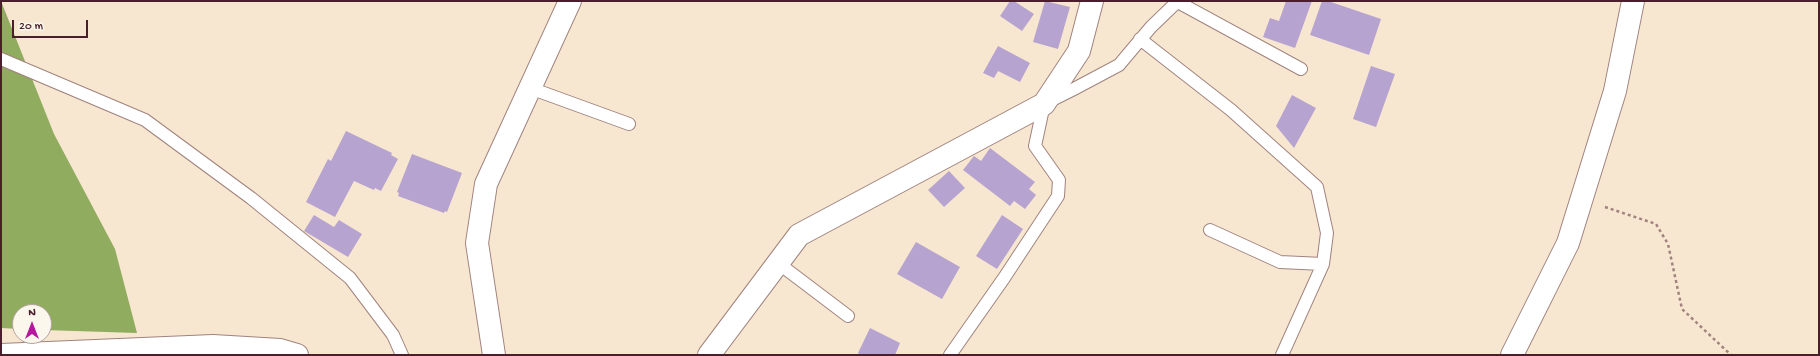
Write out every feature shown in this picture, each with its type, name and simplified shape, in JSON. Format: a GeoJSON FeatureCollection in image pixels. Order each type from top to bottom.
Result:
{"type":"FeatureCollection","features":[{"type":"Feature","properties":{"kind":"street"},"geometry":{"type":"LineString","coordinates":[[494,355],[477,244],[486,184],[570,1]]}},
{"type":"Feature","properties":{"kind":"street"},"geometry":{"type":"LineString","coordinates":[[709,355],[799,235],[1044,104],[1079,51],[1092,1]]}},
{"type":"Feature","properties":{"kind":"street"},"geometry":{"type":"LineString","coordinates":[[1512,355],[1568,243],[1615,91],[1633,1]]}},
{"type":"Feature","properties":{"kind":"street"},"geometry":{"type":"LineString","coordinates":[[1,354],[213,346],[280,350],[297,355]]}},
{"type":"Feature","properties":{"kind":"lane"},"geometry":{"type":"LineString","coordinates":[[950,355],[1004,278],[1058,196],[1059,180],[1035,146],[1044,104],[1118,64],[1177,1],[1301,69]]}},
{"type":"Feature","properties":{"kind":"lane"},"geometry":{"type":"LineString","coordinates":[[1140,40],[1231,110],[1317,187],[1327,233],[1323,264],[1282,355]]}},
{"type":"Feature","properties":{"kind":"lane"},"geometry":{"type":"LineString","coordinates":[[1,59],[145,120],[245,194],[350,278],[394,335],[402,355]]}},
{"type":"Feature","properties":{"kind":"lane"},"geometry":{"type":"LineString","coordinates":[[530,88],[630,124]]}},
{"type":"Feature","properties":{"kind":"lane"},"geometry":{"type":"LineString","coordinates":[[1210,230],[1280,262],[1323,264]]}},
{"type":"Feature","properties":{"kind":"lane"},"geometry":{"type":"LineString","coordinates":[[778,263],[848,316]]}},
{"type":"Feature","properties":{"kind":"path"},"geometry":{"type":"LineString","coordinates":[[1582,199],[1656,224],[1668,244],[1682,309],[1731,355]]}},
{"type":"Feature","properties":{"kind":"green space"},"geometry":{"type":"Polygon","coordinates":[[[1,1],[54,134],[115,249],[137,333],[52,330],[52,304],[12,304],[12,329],[1,328],[1,1]]]}},
{"type":"Feature","properties":{"kind":"building"},"geometry":{"type":"Polygon","coordinates":[[[1010,1],[1014,1],[1034,14],[1022,31],[1000,16],[1010,1]]]}},
{"type":"Feature","properties":{"kind":"building"},"geometry":{"type":"Polygon","coordinates":[[[1045,1],[1070,7],[1058,49],[1033,42],[1045,1]]]}},
{"type":"Feature","properties":{"kind":"building"},"geometry":{"type":"Polygon","coordinates":[[[1286,1],[1312,1],[1295,48],[1263,37],[1270,18],[1279,21],[1286,1]]]}},
{"type":"Feature","properties":{"kind":"building"},"geometry":{"type":"Polygon","coordinates":[[[1322,1],[1328,1],[1381,19],[1369,55],[1310,35],[1322,1]]]}},
{"type":"Feature","properties":{"kind":"building"},"geometry":{"type":"Polygon","coordinates":[[[998,46],[1030,63],[1020,82],[998,71],[994,78],[983,73],[998,46]]]}},
{"type":"Feature","properties":{"kind":"building"},"geometry":{"type":"Polygon","coordinates":[[[1371,66],[1395,74],[1376,127],[1353,119],[1371,66]]]}},
{"type":"Feature","properties":{"kind":"building"},"geometry":{"type":"Polygon","coordinates":[[[1292,95],[1316,108],[1294,148],[1276,126],[1292,95]]]}},
{"type":"Feature","properties":{"kind":"building"},"geometry":{"type":"Polygon","coordinates":[[[346,131],[392,153],[391,155],[398,159],[381,191],[375,188],[374,190],[354,181],[335,217],[306,202],[328,159],[331,161],[346,131]]]}},
{"type":"Feature","properties":{"kind":"building"},"geometry":{"type":"Polygon","coordinates":[[[990,148],[1035,182],[1029,189],[1036,195],[1025,209],[1014,201],[1010,206],[963,170],[974,156],[981,161],[990,148]]]}},
{"type":"Feature","properties":{"kind":"building"},"geometry":{"type":"Polygon","coordinates":[[[412,154],[462,173],[447,212],[445,211],[444,213],[398,196],[399,193],[397,192],[412,154]]]}},
{"type":"Feature","properties":{"kind":"building"},"geometry":{"type":"Polygon","coordinates":[[[949,171],[965,188],[944,207],[928,190],[949,171]]]}},
{"type":"Feature","properties":{"kind":"building"},"geometry":{"type":"Polygon","coordinates":[[[314,215],[334,227],[339,220],[362,234],[348,257],[304,231],[314,215]]]}},
{"type":"Feature","properties":{"kind":"building"},"geometry":{"type":"Polygon","coordinates":[[[1002,215],[1023,229],[997,269],[976,256],[1002,215]]]}},
{"type":"Feature","properties":{"kind":"building"},"geometry":{"type":"Polygon","coordinates":[[[916,242],[960,267],[942,299],[897,274],[916,242]]]}},
{"type":"Feature","properties":{"kind":"building"},"geometry":{"type":"Polygon","coordinates":[[[870,328],[900,343],[895,355],[861,355],[858,353],[870,328]]]}}]}
